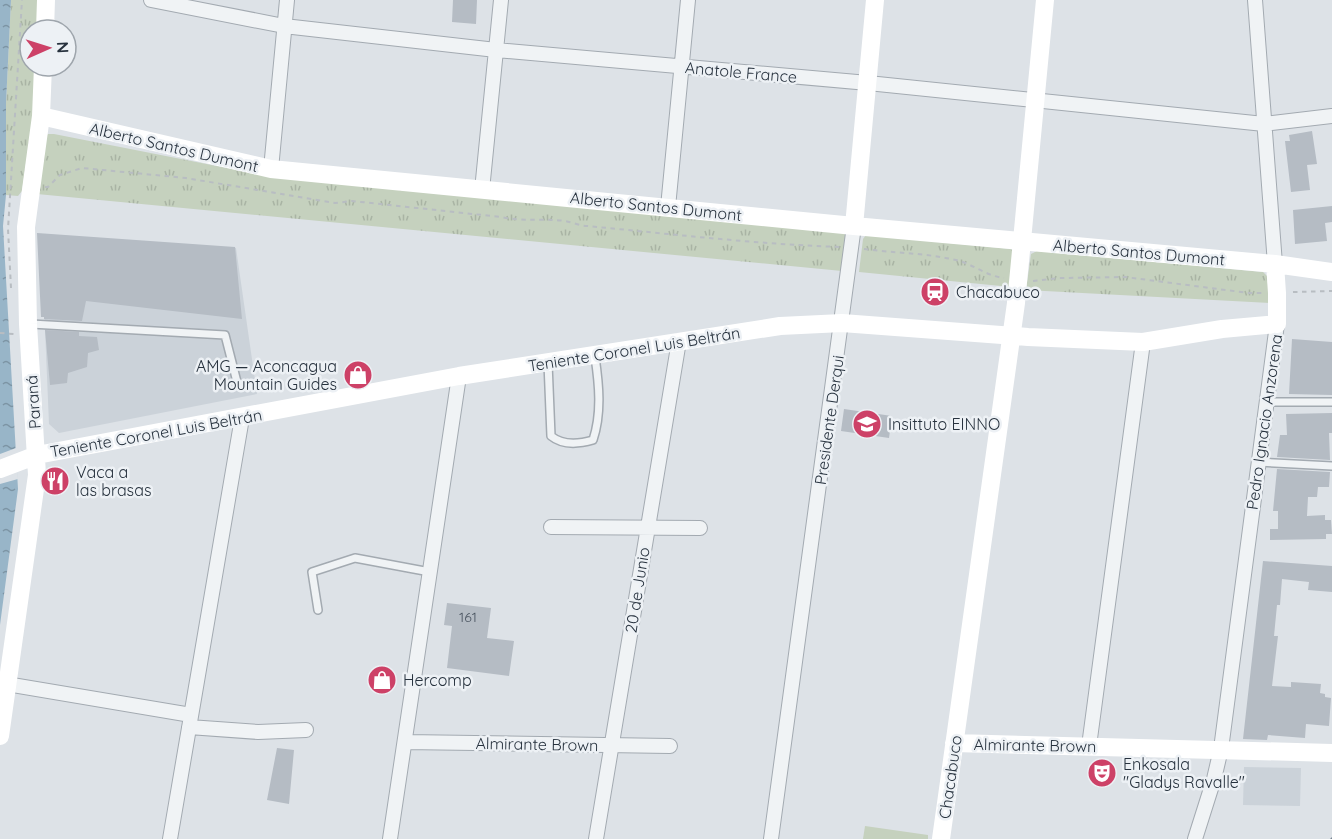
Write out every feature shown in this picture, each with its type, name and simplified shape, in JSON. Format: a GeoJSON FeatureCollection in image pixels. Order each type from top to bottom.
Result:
{"type":"FeatureCollection","features":[{"type":"Feature","properties":{"kind":"street"},"geometry":{"type":"LineString","coordinates":[[45,18],[46,0]]}},
{"type":"Feature","properties":{"kind":"street","name":"Anatole France"},"geometry":{"type":"LineString","coordinates":[[151,0],[284,26],[496,50],[868,83],[1264,124],[1332,116]]}},
{"type":"Feature","properties":{"kind":"street"},"geometry":{"type":"LineString","coordinates":[[271,169],[287,0]]}},
{"type":"Feature","properties":{"kind":"street"},"geometry":{"type":"LineString","coordinates":[[482,190],[501,0]]}},
{"type":"Feature","properties":{"kind":"street"},"geometry":{"type":"LineString","coordinates":[[668,207],[688,0]]}},
{"type":"Feature","properties":{"kind":"street","name":"Presidente Derqui"},"geometry":{"type":"LineString","coordinates":[[771,839],[852,248],[875,0]]}},
{"type":"Feature","properties":{"kind":"street","name":"Chacabuco"},"geometry":{"type":"LineString","coordinates":[[941,839],[1018,280],[1045,0]]}},
{"type":"Feature","properties":{"kind":"street","name":"Pedro Ignacio Anzorena"},"geometry":{"type":"LineString","coordinates":[[1195,839],[1221,749],[1277,324],[1277,293],[1256,0]]}},
{"type":"Feature","properties":{"kind":"street","name":"Paraná"},"geometry":{"type":"LineString","coordinates":[[0,736],[4,683],[37,475],[28,324],[26,227],[41,116],[43,78]]}},
{"type":"Feature","properties":{"kind":"street","name":"Alberto Santos Dumont"},"geometry":{"type":"LineString","coordinates":[[41,116],[271,169],[854,226],[1275,264]]}},
{"type":"Feature","properties":{"kind":"street"},"geometry":{"type":"LineString","coordinates":[[1275,264],[1332,272]]}},
{"type":"Feature","properties":{"kind":"street","name":"Teniente Coronel Luis Beltrán"},"geometry":{"type":"LineString","coordinates":[[8,466],[37,455],[459,376],[780,326],[842,323],[1011,336],[1143,342],[1231,328],[1277,324]]}},
{"type":"Feature","properties":{"kind":"street","name":"20 de Junio"},"geometry":{"type":"LineString","coordinates":[[596,839],[679,341]]}},
{"type":"Feature","properties":{"kind":"street"},"geometry":{"type":"LineString","coordinates":[[1089,746],[1143,342]]}},
{"type":"Feature","properties":{"kind":"street"},"geometry":{"type":"LineString","coordinates":[[390,839],[459,376]]}},
{"type":"Feature","properties":{"kind":"street"},"geometry":{"type":"LineString","coordinates":[[170,839],[243,418]]}},
{"type":"Feature","properties":{"kind":"street"},"geometry":{"type":"LineString","coordinates":[[551,527],[700,528]]}},
{"type":"Feature","properties":{"kind":"street"},"geometry":{"type":"LineString","coordinates":[[4,683],[190,721],[258,732],[306,730]]}},
{"type":"Feature","properties":{"kind":"street","name":"Almirante Brown"},"geometry":{"type":"LineString","coordinates":[[405,742],[670,746]]}},
{"type":"Feature","properties":{"kind":"street","name":"Almirante Brown"},"geometry":{"type":"LineString","coordinates":[[954,743],[1332,753]]}},
{"type":"Feature","properties":{"kind":"lane"},"geometry":{"type":"LineString","coordinates":[[28,324],[225,335],[237,382]]}},
{"type":"Feature","properties":{"kind":"lane"},"geometry":{"type":"LineString","coordinates":[[548,363],[551,436],[558,442],[582,443],[593,440],[596,429],[599,391],[595,355]]}},
{"type":"Feature","properties":{"kind":"lane"},"geometry":{"type":"LineString","coordinates":[[1266,402],[1332,402]]}},
{"type":"Feature","properties":{"kind":"lane"},"geometry":{"type":"LineString","coordinates":[[1258,462],[1332,466]]}},
{"type":"Feature","properties":{"kind":"lane"},"geometry":{"type":"LineString","coordinates":[[318,610],[312,572],[355,558],[430,572]]}},
{"type":"Feature","properties":{"kind":"path"},"geometry":{"type":"LineString","coordinates":[[30,187],[48,187],[60,175],[81,168],[186,178],[335,203],[352,201],[386,204],[519,221],[564,221],[585,226],[716,240],[852,248],[950,259],[994,276],[1036,282],[1061,278],[1125,277],[1249,293],[1332,291]]}},
{"type":"Feature","properties":{"kind":"path"},"geometry":{"type":"LineString","coordinates":[[0,333],[9,333]]}},
{"type":"Feature","properties":{"kind":"shaded area"},"geometry":{"type":"Polygon","coordinates":[[[41,234],[236,248],[257,394],[59,433],[49,424],[41,234]]]}},
{"type":"Feature","properties":{"kind":"shaded area"},"geometry":{"type":"Polygon","coordinates":[[[1244,767],[1301,768],[1300,806],[1243,805],[1244,767]]]}},
{"type":"Feature","properties":{"kind":"green space"},"geometry":{"type":"Polygon","coordinates":[[[11,0],[38,0],[37,18],[18,18],[18,78],[35,78],[33,115],[22,191],[18,196],[6,195],[6,103],[11,0]]]}},
{"type":"Feature","properties":{"kind":"green space"},"geometry":{"type":"Polygon","coordinates":[[[48,134],[267,176],[845,233],[842,271],[37,194],[48,134]]]}},
{"type":"Feature","properties":{"kind":"green space"},"geometry":{"type":"Polygon","coordinates":[[[866,235],[1011,249],[1013,251],[1011,287],[859,272],[863,239],[866,235]]]}},
{"type":"Feature","properties":{"kind":"green space"},"geometry":{"type":"Polygon","coordinates":[[[1037,251],[1263,272],[1267,276],[1270,303],[1026,290],[1031,254],[1037,251]]]}},
{"type":"Feature","properties":{"kind":"green space"},"geometry":{"type":"Polygon","coordinates":[[[865,826],[928,835],[928,839],[863,839],[865,826]]]}},
{"type":"Feature","properties":{"kind":"water"},"geometry":{"type":"Polygon","coordinates":[[[0,0],[11,0],[6,103],[6,195],[3,226],[18,489],[0,625],[0,0]]]}},
{"type":"Feature","properties":{"kind":"pier"},"geometry":{"type":"Polygon","coordinates":[[[16,448],[18,479],[0,484],[0,454],[16,448]]]}},
{"type":"Feature","properties":{"kind":"building"},"geometry":{"type":"Polygon","coordinates":[[[453,0],[477,0],[476,24],[452,22],[453,0]]]}},
{"type":"Feature","properties":{"kind":"building"},"geometry":{"type":"Polygon","coordinates":[[[1312,131],[1317,164],[1307,165],[1310,190],[1291,192],[1285,141],[1290,141],[1289,135],[1312,131]]]}},
{"type":"Feature","properties":{"kind":"building"},"geometry":{"type":"Polygon","coordinates":[[[1332,206],[1332,222],[1325,223],[1327,241],[1295,244],[1293,210],[1332,206]]]}},
{"type":"Feature","properties":{"kind":"building"},"geometry":{"type":"Polygon","coordinates":[[[37,233],[235,247],[242,319],[86,301],[82,321],[44,319],[41,317],[37,233]]]}},
{"type":"Feature","properties":{"kind":"building"},"geometry":{"type":"Polygon","coordinates":[[[45,330],[79,332],[79,336],[97,337],[99,350],[88,353],[87,367],[68,373],[67,383],[50,385],[45,330]]]}},
{"type":"Feature","properties":{"kind":"building"},"geometry":{"type":"Polygon","coordinates":[[[1292,339],[1332,342],[1332,395],[1289,394],[1292,339]]]}},
{"type":"Feature","properties":{"kind":"building","name":"Insittuto EINNO"},"geometry":{"type":"Polygon","coordinates":[[[844,409],[892,416],[889,438],[841,431],[844,409]]]}},
{"type":"Feature","properties":{"kind":"building"},"geometry":{"type":"Polygon","coordinates":[[[1332,413],[1332,433],[1329,433],[1330,460],[1277,457],[1280,435],[1287,435],[1286,414],[1332,413]]]}},
{"type":"Feature","properties":{"kind":"building"},"geometry":{"type":"Polygon","coordinates":[[[1277,469],[1330,472],[1329,487],[1318,487],[1317,497],[1308,497],[1307,516],[1325,515],[1325,520],[1331,520],[1332,534],[1326,534],[1326,539],[1270,540],[1270,529],[1278,529],[1278,511],[1273,511],[1277,469]]]}},
{"type":"Feature","properties":{"kind":"building"},"geometry":{"type":"Polygon","coordinates":[[[1263,561],[1332,566],[1332,592],[1308,590],[1309,582],[1282,579],[1280,605],[1277,605],[1274,636],[1278,636],[1272,686],[1291,687],[1291,682],[1321,684],[1320,693],[1331,698],[1329,726],[1306,724],[1305,738],[1268,735],[1267,740],[1243,739],[1263,561]]]}},
{"type":"Feature","properties":{"kind":"building"},"geometry":{"type":"Polygon","coordinates":[[[447,603],[491,608],[487,638],[514,641],[509,676],[447,668],[452,626],[444,625],[447,603]]]}},
{"type":"Feature","properties":{"kind":"building"},"geometry":{"type":"Polygon","coordinates":[[[277,748],[294,750],[289,804],[267,800],[277,748]]]}},
{"type":"Feature","properties":{"kind":"place","name":"Chacabuco"},"geometry":{"type":"Point","coordinates":[935,292]}},
{"type":"Feature","properties":{"kind":"place","name":"AMG — Aconcagua Mountain Guides"},"geometry":{"type":"Point","coordinates":[358,375]}},
{"type":"Feature","properties":{"kind":"place","name":"Insittuto EINNO"},"geometry":{"type":"Point","coordinates":[867,424]}},
{"type":"Feature","properties":{"kind":"place","name":"Vaca a las brasas"},"geometry":{"type":"Point","coordinates":[55,481]}},
{"type":"Feature","properties":{"kind":"place","name":"Hercomp"},"geometry":{"type":"Point","coordinates":[382,680]}},
{"type":"Feature","properties":{"kind":"place","name":"Enkosala \"Gladys Ravalle\""},"geometry":{"type":"Point","coordinates":[1102,773]}}]}
